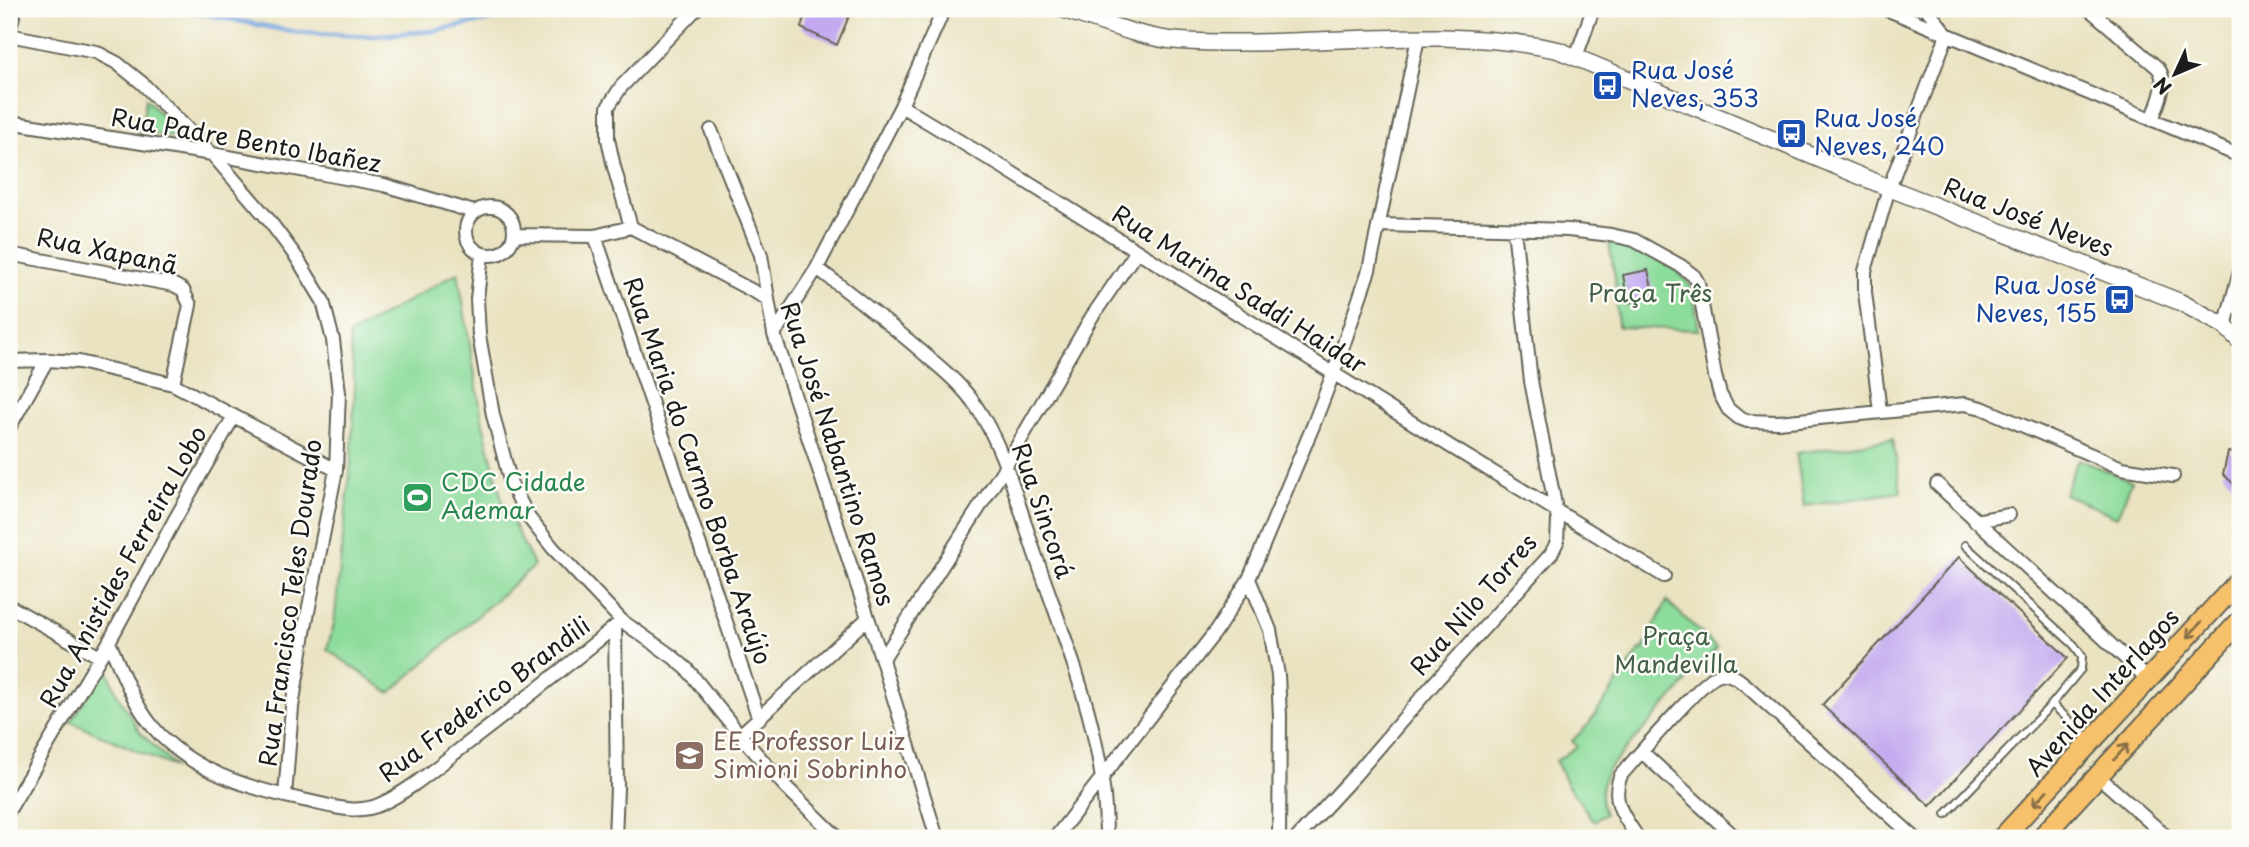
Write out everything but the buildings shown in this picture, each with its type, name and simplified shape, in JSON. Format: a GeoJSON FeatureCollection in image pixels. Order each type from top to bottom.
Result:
{"type":"FeatureCollection","features":[{"type":"Feature","properties":{"kind":"main road","name":"Avenida Interlagos"},"geometry":{"type":"LineString","coordinates":[[2002,838],[2240,580]]}},
{"type":"Feature","properties":{"kind":"main road"},"geometry":{"type":"LineString","coordinates":[[2041,838],[2240,621]]}},
{"type":"Feature","properties":{"kind":"street"},"geometry":{"type":"LineString","coordinates":[[9,33],[15,9]]}},
{"type":"Feature","properties":{"kind":"street"},"geometry":{"type":"LineString","coordinates":[[515,235],[595,236],[631,227],[614,167],[607,130],[608,107],[621,87],[696,9]]}},
{"type":"Feature","properties":{"kind":"street"},"geometry":{"type":"LineString","coordinates":[[775,334],[817,268],[901,106],[944,9]]}},
{"type":"Feature","properties":{"kind":"street","name":"Rua José Neves"},"geometry":{"type":"LineString","coordinates":[[1062,9],[1141,34],[1178,41],[1236,42],[1382,37],[1519,42],[1558,50],[1889,188],[2180,302],[2225,326],[2240,341]]}},
{"type":"Feature","properties":{"kind":"street"},"geometry":{"type":"LineString","coordinates":[[1576,57],[1593,9]]}},
{"type":"Feature","properties":{"kind":"street"},"geometry":{"type":"LineString","coordinates":[[1886,9],[2240,156]]}},
{"type":"Feature","properties":{"kind":"street"},"geometry":{"type":"LineString","coordinates":[[1927,9],[1947,35]]}},
{"type":"Feature","properties":{"kind":"street"},"geometry":{"type":"LineString","coordinates":[[2092,10],[2163,75],[2165,82],[2152,120]]}},
{"type":"Feature","properties":{"kind":"street","name":"Rua Francisco Teles Dourado"},"geometry":{"type":"LineString","coordinates":[[9,33],[96,52],[117,63],[142,83],[212,154],[268,219],[297,258],[323,301],[334,340],[339,393],[336,470],[292,707],[285,796]]}},
{"type":"Feature","properties":{"kind":"street"},"geometry":{"type":"LineString","coordinates":[[1880,411],[1865,292],[1865,271],[1889,188],[1947,35]]}},
{"type":"Feature","properties":{"kind":"street"},"geometry":{"type":"LineString","coordinates":[[1055,838],[1216,631],[1249,579],[1334,373],[1369,270],[1418,38]]}},
{"type":"Feature","properties":{"kind":"street","name":"Rua Marina Saddi Haidar"},"geometry":{"type":"LineString","coordinates":[[901,106],[1664,576]]}},
{"type":"Feature","properties":{"kind":"street","name":"Rua Padre Bento Ibañez"},"geometry":{"type":"LineString","coordinates":[[9,122],[384,185],[474,212]]}},
{"type":"Feature","properties":{"kind":"street"},"geometry":{"type":"LineString","coordinates":[[711,130],[761,255],[768,299]]}},
{"type":"Feature","properties":{"kind":"street"},"geometry":{"type":"LineString","coordinates":[[481,208],[498,208],[512,219],[515,235],[506,250],[499,254],[482,254],[474,250],[466,235],[469,219],[474,212],[481,208]]}},
{"type":"Feature","properties":{"kind":"street"},"geometry":{"type":"LineString","coordinates":[[1380,225],[1568,230],[1629,238],[1694,276],[1698,283],[1718,387],[1728,409],[1739,418],[1757,423],[1958,404],[1973,406],[2122,468],[2174,476]]}},
{"type":"Feature","properties":{"kind":"street","name":"Rua José Nabantino Ramos"},"geometry":{"type":"LineString","coordinates":[[631,227],[768,299],[775,334],[882,660],[937,838]]}},
{"type":"Feature","properties":{"kind":"street","name":"Rua Nilo Torres"},"geometry":{"type":"LineString","coordinates":[[1297,838],[1551,554],[1557,542],[1555,509],[1531,382],[1514,229]]}},
{"type":"Feature","properties":{"kind":"street","name":"Rua Maria do Carmo Borba Araújo"},"geometry":{"type":"LineString","coordinates":[[595,236],[759,719]]}},
{"type":"Feature","properties":{"kind":"street"},"geometry":{"type":"LineString","coordinates":[[882,660],[1005,467],[1091,318],[1137,251]]}},
{"type":"Feature","properties":{"kind":"street","name":"Rua Xapanã"},"geometry":{"type":"LineString","coordinates":[[9,254],[174,285],[183,290],[190,305],[173,384]]}},
{"type":"Feature","properties":{"kind":"street"},"geometry":{"type":"LineString","coordinates":[[482,254],[477,299],[479,335],[493,415],[511,484],[529,518],[618,624],[673,657],[687,669],[784,785],[838,838]]}},
{"type":"Feature","properties":{"kind":"street","name":"Rua Sincorá"},"geometry":{"type":"LineString","coordinates":[[817,268],[902,333],[951,377],[973,401],[987,424],[1005,467],[1089,713],[1103,775],[1106,838]]}},
{"type":"Feature","properties":{"kind":"street"},"geometry":{"type":"LineString","coordinates":[[2225,326],[2240,271]]}},
{"type":"Feature","properties":{"kind":"street"},"geometry":{"type":"LineString","coordinates":[[9,361],[47,360],[103,366],[173,384],[336,470]]}},
{"type":"Feature","properties":{"kind":"street"},"geometry":{"type":"LineString","coordinates":[[9,428],[47,360]]}},
{"type":"Feature","properties":{"kind":"street","name":"Rua Anistides Ferreira Lobo"},"geometry":{"type":"LineString","coordinates":[[9,810],[109,642],[234,416]]}},
{"type":"Feature","properties":{"kind":"street"},"geometry":{"type":"LineString","coordinates":[[1937,484],[2148,679]]}},
{"type":"Feature","properties":{"kind":"street"},"geometry":{"type":"LineString","coordinates":[[1975,521],[2009,515]]}},
{"type":"Feature","properties":{"kind":"street"},"geometry":{"type":"LineString","coordinates":[[1249,579],[1270,630],[1276,662],[1280,716],[1279,838]]}},
{"type":"Feature","properties":{"kind":"street"},"geometry":{"type":"LineString","coordinates":[[9,606],[100,657]]}},
{"type":"Feature","properties":{"kind":"street"},"geometry":{"type":"LineString","coordinates":[[740,735],[867,619]]}},
{"type":"Feature","properties":{"kind":"street"},"geometry":{"type":"LineString","coordinates":[[615,838],[618,624]]}},
{"type":"Feature","properties":{"kind":"street","name":"Rua Frederico Brandili"},"geometry":{"type":"LineString","coordinates":[[109,642],[128,686],[151,725],[174,749],[215,774],[285,796],[351,810],[379,805],[406,790],[618,624]]}},
{"type":"Feature","properties":{"kind":"street"},"geometry":{"type":"LineString","coordinates":[[1638,838],[1619,807],[1616,792],[1621,775],[1697,692],[1716,675],[1729,674],[1749,688],[1915,838]]}},
{"type":"Feature","properties":{"kind":"street"},"geometry":{"type":"LineString","coordinates":[[1642,752],[1735,838]]}},
{"type":"Feature","properties":{"kind":"street"},"geometry":{"type":"LineString","coordinates":[[2099,777],[2160,836]]}},
{"type":"Feature","properties":{"kind":"lane"},"geometry":{"type":"LineString","coordinates":[[1946,814],[2053,704],[2081,669],[2082,656],[2074,645],[1965,545]]}},
{"type":"Feature","properties":{"kind":"lane"},"geometry":{"type":"LineString","coordinates":[[2053,704],[2092,742]]}},
{"type":"Feature","properties":{"kind":"green space"},"geometry":{"type":"Polygon","coordinates":[[[146,98],[183,139],[134,131],[143,118],[146,98]]]}},
{"type":"Feature","properties":{"kind":"green space","name":"Praça Três"},"geometry":{"type":"Polygon","coordinates":[[[1609,243],[1656,258],[1679,273],[1692,291],[1699,330],[1618,327],[1615,278],[1609,243]]]}},
{"type":"Feature","properties":{"kind":"green space"},"geometry":{"type":"Polygon","coordinates":[[[458,272],[483,424],[502,500],[534,566],[390,693],[327,649],[334,624],[351,462],[355,386],[349,335],[458,272]]]}},
{"type":"Feature","properties":{"kind":"green space"},"geometry":{"type":"Polygon","coordinates":[[[1893,439],[1901,492],[1804,506],[1796,453],[1893,439]]]}},
{"type":"Feature","properties":{"kind":"green space"},"geometry":{"type":"Polygon","coordinates":[[[2078,459],[2132,481],[2117,517],[2064,494],[2078,459]]]}},
{"type":"Feature","properties":{"kind":"green space","name":"Praça Mandevilla"},"geometry":{"type":"Polygon","coordinates":[[[1667,601],[1717,648],[1608,769],[1601,792],[1605,814],[1594,821],[1567,785],[1556,761],[1577,746],[1572,741],[1588,725],[1640,650],[1642,651],[1667,601]]]}},
{"type":"Feature","properties":{"kind":"green space"},"geometry":{"type":"Polygon","coordinates":[[[106,664],[116,692],[140,732],[176,768],[71,722],[106,664]]]}},
{"type":"Feature","properties":{"kind":"waterway"},"geometry":{"type":"LineString","coordinates":[[180,9],[294,32],[368,36],[434,31],[533,11]]}},
{"type":"Feature","properties":{"kind":"place","name":"Rua José Neves, 353"},"geometry":{"type":"Point","coordinates":[1608,85]}},
{"type":"Feature","properties":{"kind":"place","name":"Rua José Neves, 240"},"geometry":{"type":"Point","coordinates":[1791,133]}},
{"type":"Feature","properties":{"kind":"place","name":"Rua José Neves, 155"},"geometry":{"type":"Point","coordinates":[2120,300]}},
{"type":"Feature","properties":{"kind":"place","name":"CDC Cidade Ademar"},"geometry":{"type":"Point","coordinates":[418,497]}},
{"type":"Feature","properties":{"kind":"place","name":"EE Professor Luiz Simioni Sobrinho"},"geometry":{"type":"Point","coordinates":[690,756]}}]}
